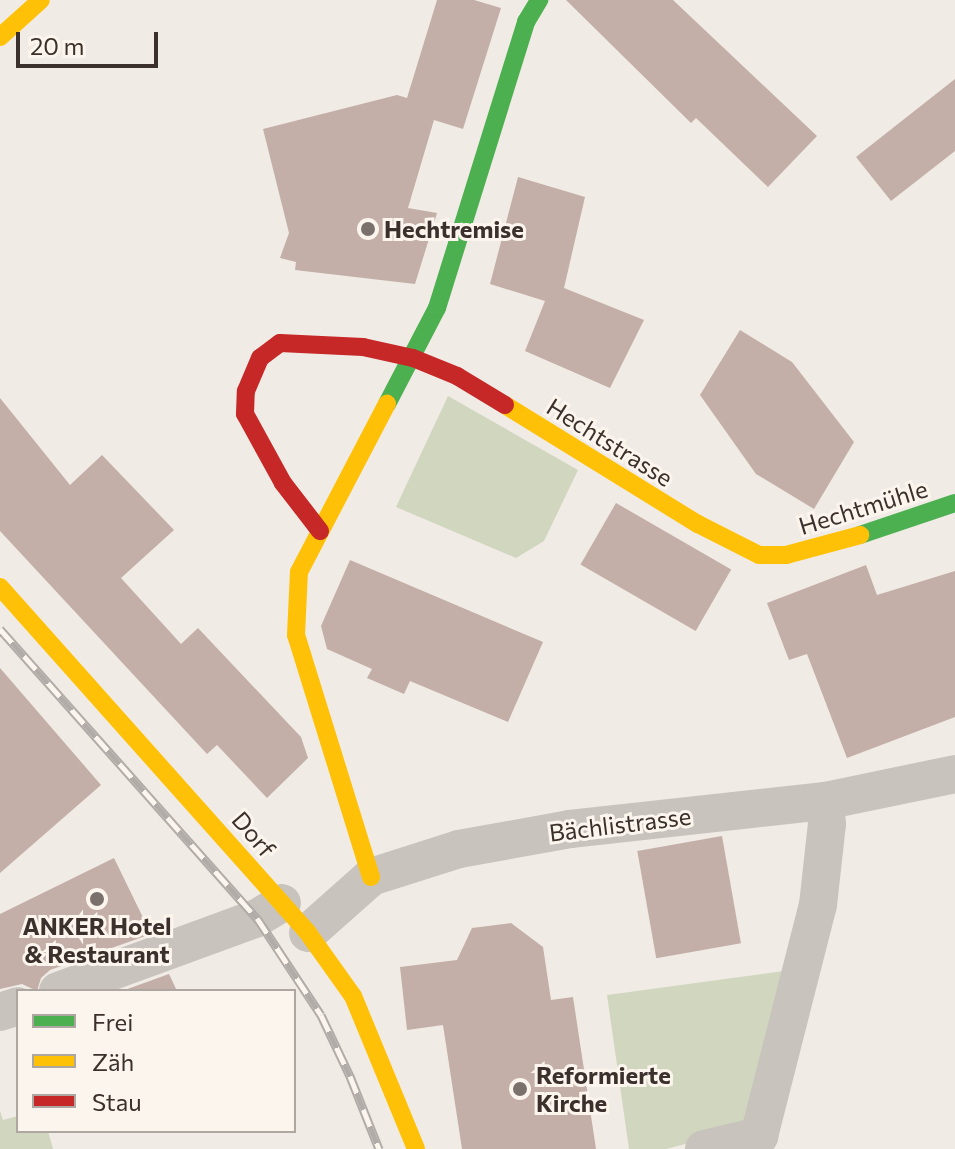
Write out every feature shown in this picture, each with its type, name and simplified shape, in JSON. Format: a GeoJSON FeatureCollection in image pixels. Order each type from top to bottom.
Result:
{"type":"FeatureCollection","features":[{"type":"Feature","properties":{"kind":"street"},"geometry":{"type":"LineString","coordinates":[[0,37],[41,0]]}},
{"type":"Feature","properties":{"kind":"street"},"geometry":{"type":"LineString","coordinates":[[371,877],[296,635],[299,572],[437,308],[526,22],[539,0]]}},
{"type":"Feature","properties":{"kind":"street","name":"Hechtstrasse"},"geometry":{"type":"LineString","coordinates":[[320,531],[283,483],[245,414],[246,391],[260,358],[280,343],[295,341],[363,347],[413,358],[457,376],[731,544],[759,555],[786,555]]}},
{"type":"Feature","properties":{"kind":"street","name":"Hechtmühle"},"geometry":{"type":"LineString","coordinates":[[786,555],[832,545],[955,503]]}},
{"type":"Feature","properties":{"kind":"street","name":"Dorf"},"geometry":{"type":"LineString","coordinates":[[0,587],[308,933],[353,996],[416,1149]]}},
{"type":"Feature","properties":{"kind":"street","name":"Bächlistrasse"},"geometry":{"type":"LineString","coordinates":[[308,933],[371,877],[430,857],[518,837],[825,801],[955,774]]}},
{"type":"Feature","properties":{"kind":"street"},"geometry":{"type":"LineString","coordinates":[[704,1149],[759,1136],[818,905],[827,824],[825,801]]}},
{"type":"Feature","properties":{"kind":"street"},"geometry":{"type":"LineString","coordinates":[[64,989],[248,922],[282,903]]}},
{"type":"Feature","properties":{"kind":"green space"},"geometry":{"type":"Polygon","coordinates":[[[448,396],[578,470],[544,541],[516,558],[396,507],[448,396]]]}},
{"type":"Feature","properties":{"kind":"green space"},"geometry":{"type":"Polygon","coordinates":[[[792,970],[750,1127],[666,1149],[629,1149],[607,995],[792,970]]]}},
{"type":"Feature","properties":{"kind":"green space"},"geometry":{"type":"Polygon","coordinates":[[[0,1111],[3,1120],[16,1117],[16,1133],[49,1133],[53,1149],[0,1149],[0,1111]]]}},
{"type":"Feature","properties":{"kind":"building"},"geometry":{"type":"Polygon","coordinates":[[[437,0],[474,0],[501,8],[463,129],[434,120],[408,208],[437,213],[415,284],[295,270],[296,262],[280,258],[289,233],[263,129],[397,95],[407,98],[437,0]]]}},
{"type":"Feature","properties":{"kind":"building"},"geometry":{"type":"Polygon","coordinates":[[[566,0],[673,0],[817,136],[768,187],[696,118],[691,123],[566,0]]]}},
{"type":"Feature","properties":{"kind":"building"},"geometry":{"type":"Polygon","coordinates":[[[955,79],[955,151],[891,201],[856,157],[955,79]]]}},
{"type":"Feature","properties":{"kind":"building"},"geometry":{"type":"Polygon","coordinates":[[[518,177],[585,197],[564,288],[644,320],[610,388],[525,351],[545,301],[490,284],[518,177]]]}},
{"type":"Feature","properties":{"kind":"building"},"geometry":{"type":"Polygon","coordinates":[[[740,330],[792,362],[854,442],[814,509],[756,474],[700,395],[740,330]]]}},
{"type":"Feature","properties":{"kind":"building"},"geometry":{"type":"Polygon","coordinates":[[[0,398],[70,485],[102,455],[174,530],[121,578],[181,644],[198,628],[301,737],[308,758],[267,798],[217,745],[207,754],[0,531],[0,398]]]}},
{"type":"Feature","properties":{"kind":"building"},"geometry":{"type":"Polygon","coordinates":[[[616,503],[731,570],[696,631],[580,564],[616,503]]]}},
{"type":"Feature","properties":{"kind":"building"},"geometry":{"type":"Polygon","coordinates":[[[350,560],[543,642],[508,722],[410,681],[404,694],[367,678],[372,669],[327,649],[321,626],[350,560]]]}},
{"type":"Feature","properties":{"kind":"building"},"geometry":{"type":"Polygon","coordinates":[[[866,565],[877,595],[955,571],[955,717],[847,758],[807,654],[789,660],[767,603],[866,565]]]}},
{"type":"Feature","properties":{"kind":"building"},"geometry":{"type":"Polygon","coordinates":[[[0,668],[101,785],[0,873],[0,668]]]}},
{"type":"Feature","properties":{"kind":"building"},"geometry":{"type":"Polygon","coordinates":[[[722,836],[741,943],[656,958],[637,851],[722,836]]]}},
{"type":"Feature","properties":{"kind":"building"},"geometry":{"type":"Polygon","coordinates":[[[114,858],[151,934],[50,970],[41,978],[38,989],[22,984],[0,989],[0,914],[114,858]]]}},
{"type":"Feature","properties":{"kind":"building","name":"Reformierte Kirche"},"geometry":{"type":"Polygon","coordinates":[[[511,923],[543,947],[551,1000],[573,997],[596,1149],[462,1149],[443,1025],[407,1030],[400,967],[457,960],[472,928],[511,923]]]}},
{"type":"Feature","properties":{"kind":"building"},"geometry":{"type":"Polygon","coordinates":[[[169,974],[176,989],[128,989],[169,974]]]}},
{"type":"Feature","properties":{"kind":"railway"},"geometry":{"type":"LineString","coordinates":[[0,629],[257,918],[321,1015],[379,1149]]}},
{"type":"Feature","properties":{"kind":"traffic: fast"},"geometry":{"type":"LineString","coordinates":[[387,404],[437,308],[526,22],[539,0]]}},
{"type":"Feature","properties":{"kind":"traffic: fast"},"geometry":{"type":"LineString","coordinates":[[860,535],[955,503]]}},
{"type":"Feature","properties":{"kind":"traffic: slow"},"geometry":{"type":"LineString","coordinates":[[0,37],[41,0]]}},
{"type":"Feature","properties":{"kind":"traffic: slow"},"geometry":{"type":"LineString","coordinates":[[371,877],[296,635],[299,572],[387,404]]}},
{"type":"Feature","properties":{"kind":"traffic: slow"},"geometry":{"type":"LineString","coordinates":[[505,405],[698,524],[759,555],[786,555],[860,535]]}},
{"type":"Feature","properties":{"kind":"traffic: slow"},"geometry":{"type":"LineString","coordinates":[[0,587],[308,933],[353,996],[416,1149]]}},
{"type":"Feature","properties":{"kind":"traffic: jam"},"geometry":{"type":"LineString","coordinates":[[320,531],[283,483],[245,414],[246,391],[260,358],[280,343],[363,347],[413,358],[457,376],[505,405]]}},
{"type":"Feature","properties":{"kind":"place","name":"Hechtremise"},"geometry":{"type":"Point","coordinates":[368,229]}},
{"type":"Feature","properties":{"kind":"place","name":"ANKER Hotel & Restaurant"},"geometry":{"type":"Point","coordinates":[97,899]}},
{"type":"Feature","properties":{"kind":"place","name":"Reformierte Kirche"},"geometry":{"type":"Point","coordinates":[520,1089]}}]}
